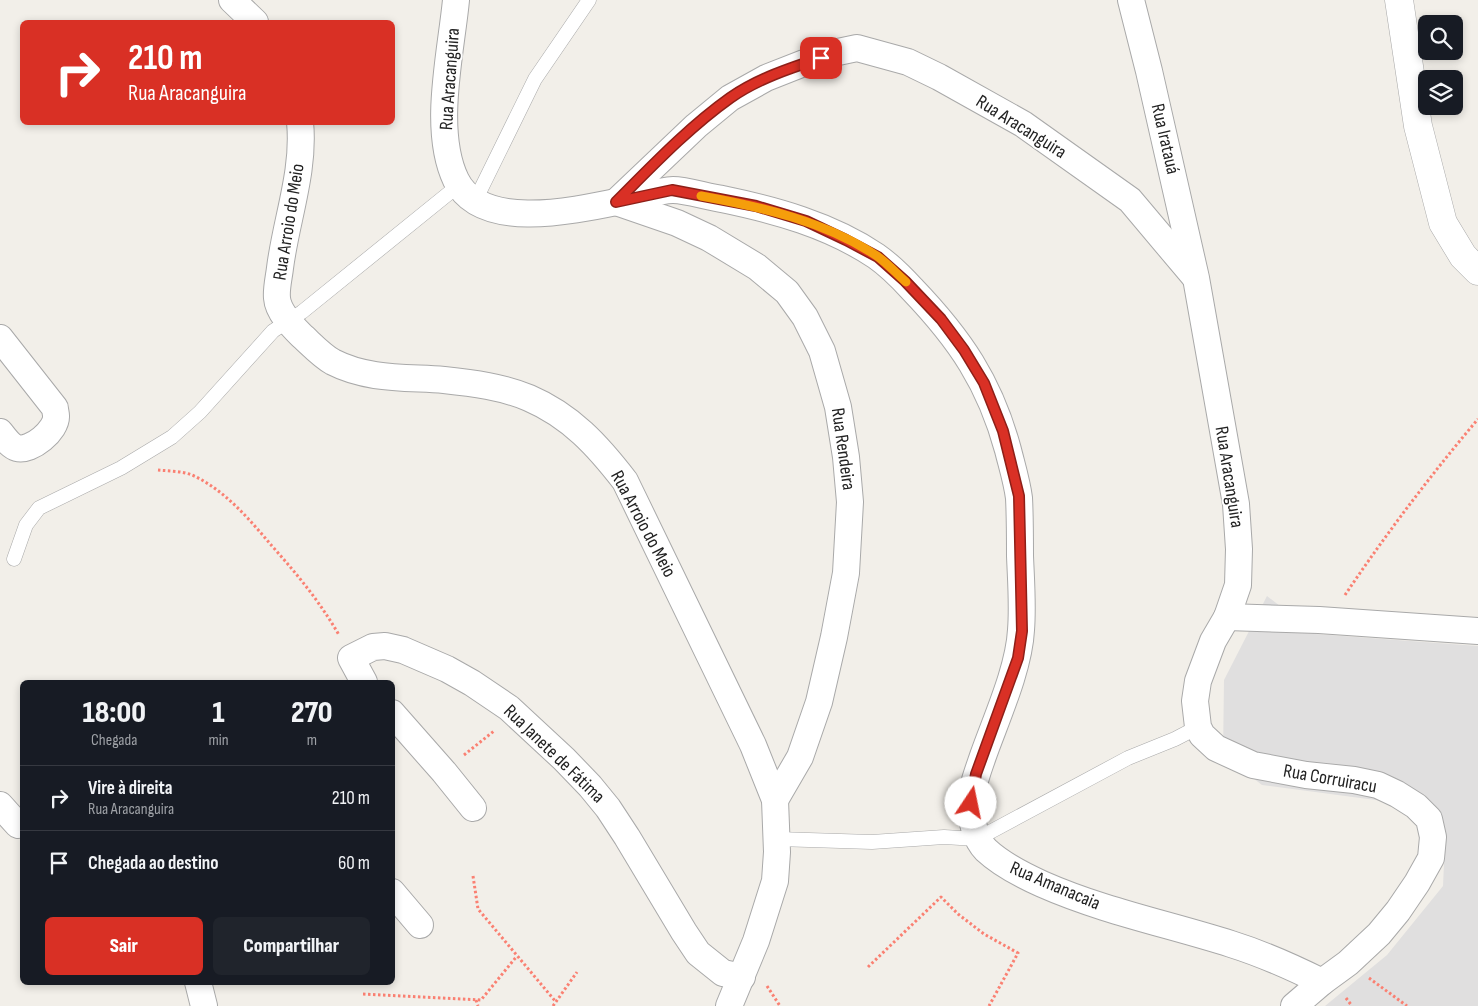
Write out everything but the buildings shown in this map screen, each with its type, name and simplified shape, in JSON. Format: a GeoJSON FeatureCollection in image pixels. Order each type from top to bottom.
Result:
{"type":"FeatureCollection","features":[{"type":"Feature","properties":{"kind":"street"},"geometry":{"type":"LineString","coordinates":[[232,0],[253,20]]}},
{"type":"Feature","properties":{"kind":"street","name":"Rua Aracanguira"},"geometry":{"type":"LineString","coordinates":[[456,0],[444,117],[446,143],[451,162],[467,193]]}},
{"type":"Feature","properties":{"kind":"street","name":"Rua Iratauá"},"geometry":{"type":"LineString","coordinates":[[1131,0],[1196,278]]}},
{"type":"Feature","properties":{"kind":"street"},"geometry":{"type":"LineString","coordinates":[[1399,0],[1418,126],[1443,223],[1463,256],[1478,271]]}},
{"type":"Feature","properties":{"kind":"street","name":"Rua Aracanguira"},"geometry":{"type":"LineString","coordinates":[[616,202],[696,126],[730,98],[766,78],[804,63],[857,48],[908,62],[939,77],[1023,124],[1130,200],[1196,278],[1236,504],[1239,549],[1238,586],[1227,617]]}},
{"type":"Feature","properties":{"kind":"street","name":"Rua Arroio do Meio"},"geometry":{"type":"LineString","coordinates":[[300,125],[302,138],[297,178],[283,243],[277,299],[287,322],[332,361],[353,370],[383,376],[446,380],[498,388],[529,398],[559,413],[585,434],[607,458],[625,482],[753,745],[775,800],[777,839],[775,881],[742,978],[729,1006]]}},
{"type":"Feature","properties":{"kind":"street"},"geometry":{"type":"LineString","coordinates":[[467,193],[481,206],[520,213],[557,212],[672,190],[756,206],[806,221],[878,257],[911,287],[941,319],[964,350],[984,383],[1003,431],[1019,496],[1022,631],[1018,658],[976,774],[971,803],[977,839]]}},
{"type":"Feature","properties":{"kind":"street","name":"Rua Rendeira"},"geometry":{"type":"LineString","coordinates":[[616,202],[677,223],[709,238],[757,267],[787,292],[806,317],[822,351],[838,407],[846,457],[850,502],[846,573],[819,702],[800,757],[775,800]]}},
{"type":"Feature","properties":{"kind":"street"},"geometry":{"type":"LineString","coordinates":[[0,338],[54,408],[57,417],[45,437],[35,444],[23,448],[16,448],[0,432]]}},
{"type":"Feature","properties":{"kind":"street"},"geometry":{"type":"LineString","coordinates":[[1198,727],[1195,701],[1198,681],[1213,641],[1227,617],[1319,620],[1478,631]]}},
{"type":"Feature","properties":{"kind":"street","name":"Rua Janete de Fátima"},"geometry":{"type":"LineString","coordinates":[[351,658],[374,647],[385,646],[403,650],[428,660],[472,683],[509,708],[570,765],[608,808],[698,953],[723,973],[742,978]]}},
{"type":"Feature","properties":{"kind":"street"},"geometry":{"type":"LineString","coordinates":[[351,658],[363,680]]}},
{"type":"Feature","properties":{"kind":"street"},"geometry":{"type":"LineString","coordinates":[[395,716],[473,808]]}},
{"type":"Feature","properties":{"kind":"street","name":"Rua Corruiracu"},"geometry":{"type":"LineString","coordinates":[[1198,727],[1202,735],[1216,748],[1230,756],[1253,765],[1306,775],[1354,780],[1378,785],[1416,806],[1428,819],[1433,837],[1431,858],[1398,911],[1379,934],[1348,963],[1294,1006]]}},
{"type":"Feature","properties":{"kind":"street"},"geometry":{"type":"LineString","coordinates":[[0,805],[18,825],[20,824]]}},
{"type":"Feature","properties":{"kind":"street","name":"Rua Amanacaia"},"geometry":{"type":"LineString","coordinates":[[977,839],[985,849],[1004,864],[1025,877],[1064,894],[1127,915],[1231,944],[1285,963],[1322,982]]}},
{"type":"Feature","properties":{"kind":"street"},"geometry":{"type":"LineString","coordinates":[[395,896],[420,925]]}},
{"type":"Feature","properties":{"kind":"street"},"geometry":{"type":"LineString","coordinates":[[199,985],[204,1006]]}},
{"type":"Feature","properties":{"kind":"lane"},"geometry":{"type":"LineString","coordinates":[[14,559],[26,525],[39,508],[121,468],[176,433],[220,391],[273,331],[302,312],[388,244],[467,193],[531,86],[589,0]]}},
{"type":"Feature","properties":{"kind":"lane"},"geometry":{"type":"LineString","coordinates":[[777,839],[872,842],[944,837],[977,839],[1128,758],[1175,739],[1198,727]]}},
{"type":"Feature","properties":{"kind":"path"},"geometry":{"type":"LineString","coordinates":[[1319,620],[1343,597],[1420,490],[1478,419]]}},
{"type":"Feature","properties":{"kind":"path"},"geometry":{"type":"LineString","coordinates":[[121,468],[175,471],[191,475],[213,487],[229,500],[258,529],[316,598],[351,658]]}},
{"type":"Feature","properties":{"kind":"path"},"geometry":{"type":"LineString","coordinates":[[444,772],[488,735],[509,724],[523,721]]}},
{"type":"Feature","properties":{"kind":"path"},"geometry":{"type":"LineString","coordinates":[[474,876],[478,909],[556,1002]]}},
{"type":"Feature","properties":{"kind":"path"},"geometry":{"type":"LineString","coordinates":[[868,966],[941,898],[984,934],[1018,952],[989,1006]]}},
{"type":"Feature","properties":{"kind":"path"},"geometry":{"type":"LineString","coordinates":[[363,994],[481,1000],[517,956]]}},
{"type":"Feature","properties":{"kind":"path"},"geometry":{"type":"LineString","coordinates":[[1348,963],[1407,1006]]}},
{"type":"Feature","properties":{"kind":"path"},"geometry":{"type":"LineString","coordinates":[[553,1006],[577,972]]}},
{"type":"Feature","properties":{"kind":"path"},"geometry":{"type":"LineString","coordinates":[[476,1000],[478,1006]]}},
{"type":"Feature","properties":{"kind":"shaded area"},"geometry":{"type":"Polygon","coordinates":[[[1267,596],[1316,634],[1478,646],[1478,1006],[1325,1006],[1387,955],[1443,886],[1445,841],[1413,805],[1262,785],[1223,755],[1224,680],[1267,596]]]}},
{"type":"Feature","properties":{"kind":"slow traffic"},"geometry":{"type":"LineString","coordinates":[[701,196],[756,206],[806,221],[878,257],[906,282]]}},
{"type":"Feature","properties":{"kind":"route"},"geometry":{"type":"LineString","coordinates":[[821,58],[766,78],[730,98],[696,126],[616,202],[672,190],[756,206],[806,221],[846,240],[878,257],[905,281],[941,319],[964,350],[984,383],[1003,431],[1019,496],[1022,631],[1018,658],[976,774],[971,803]]}}]}
